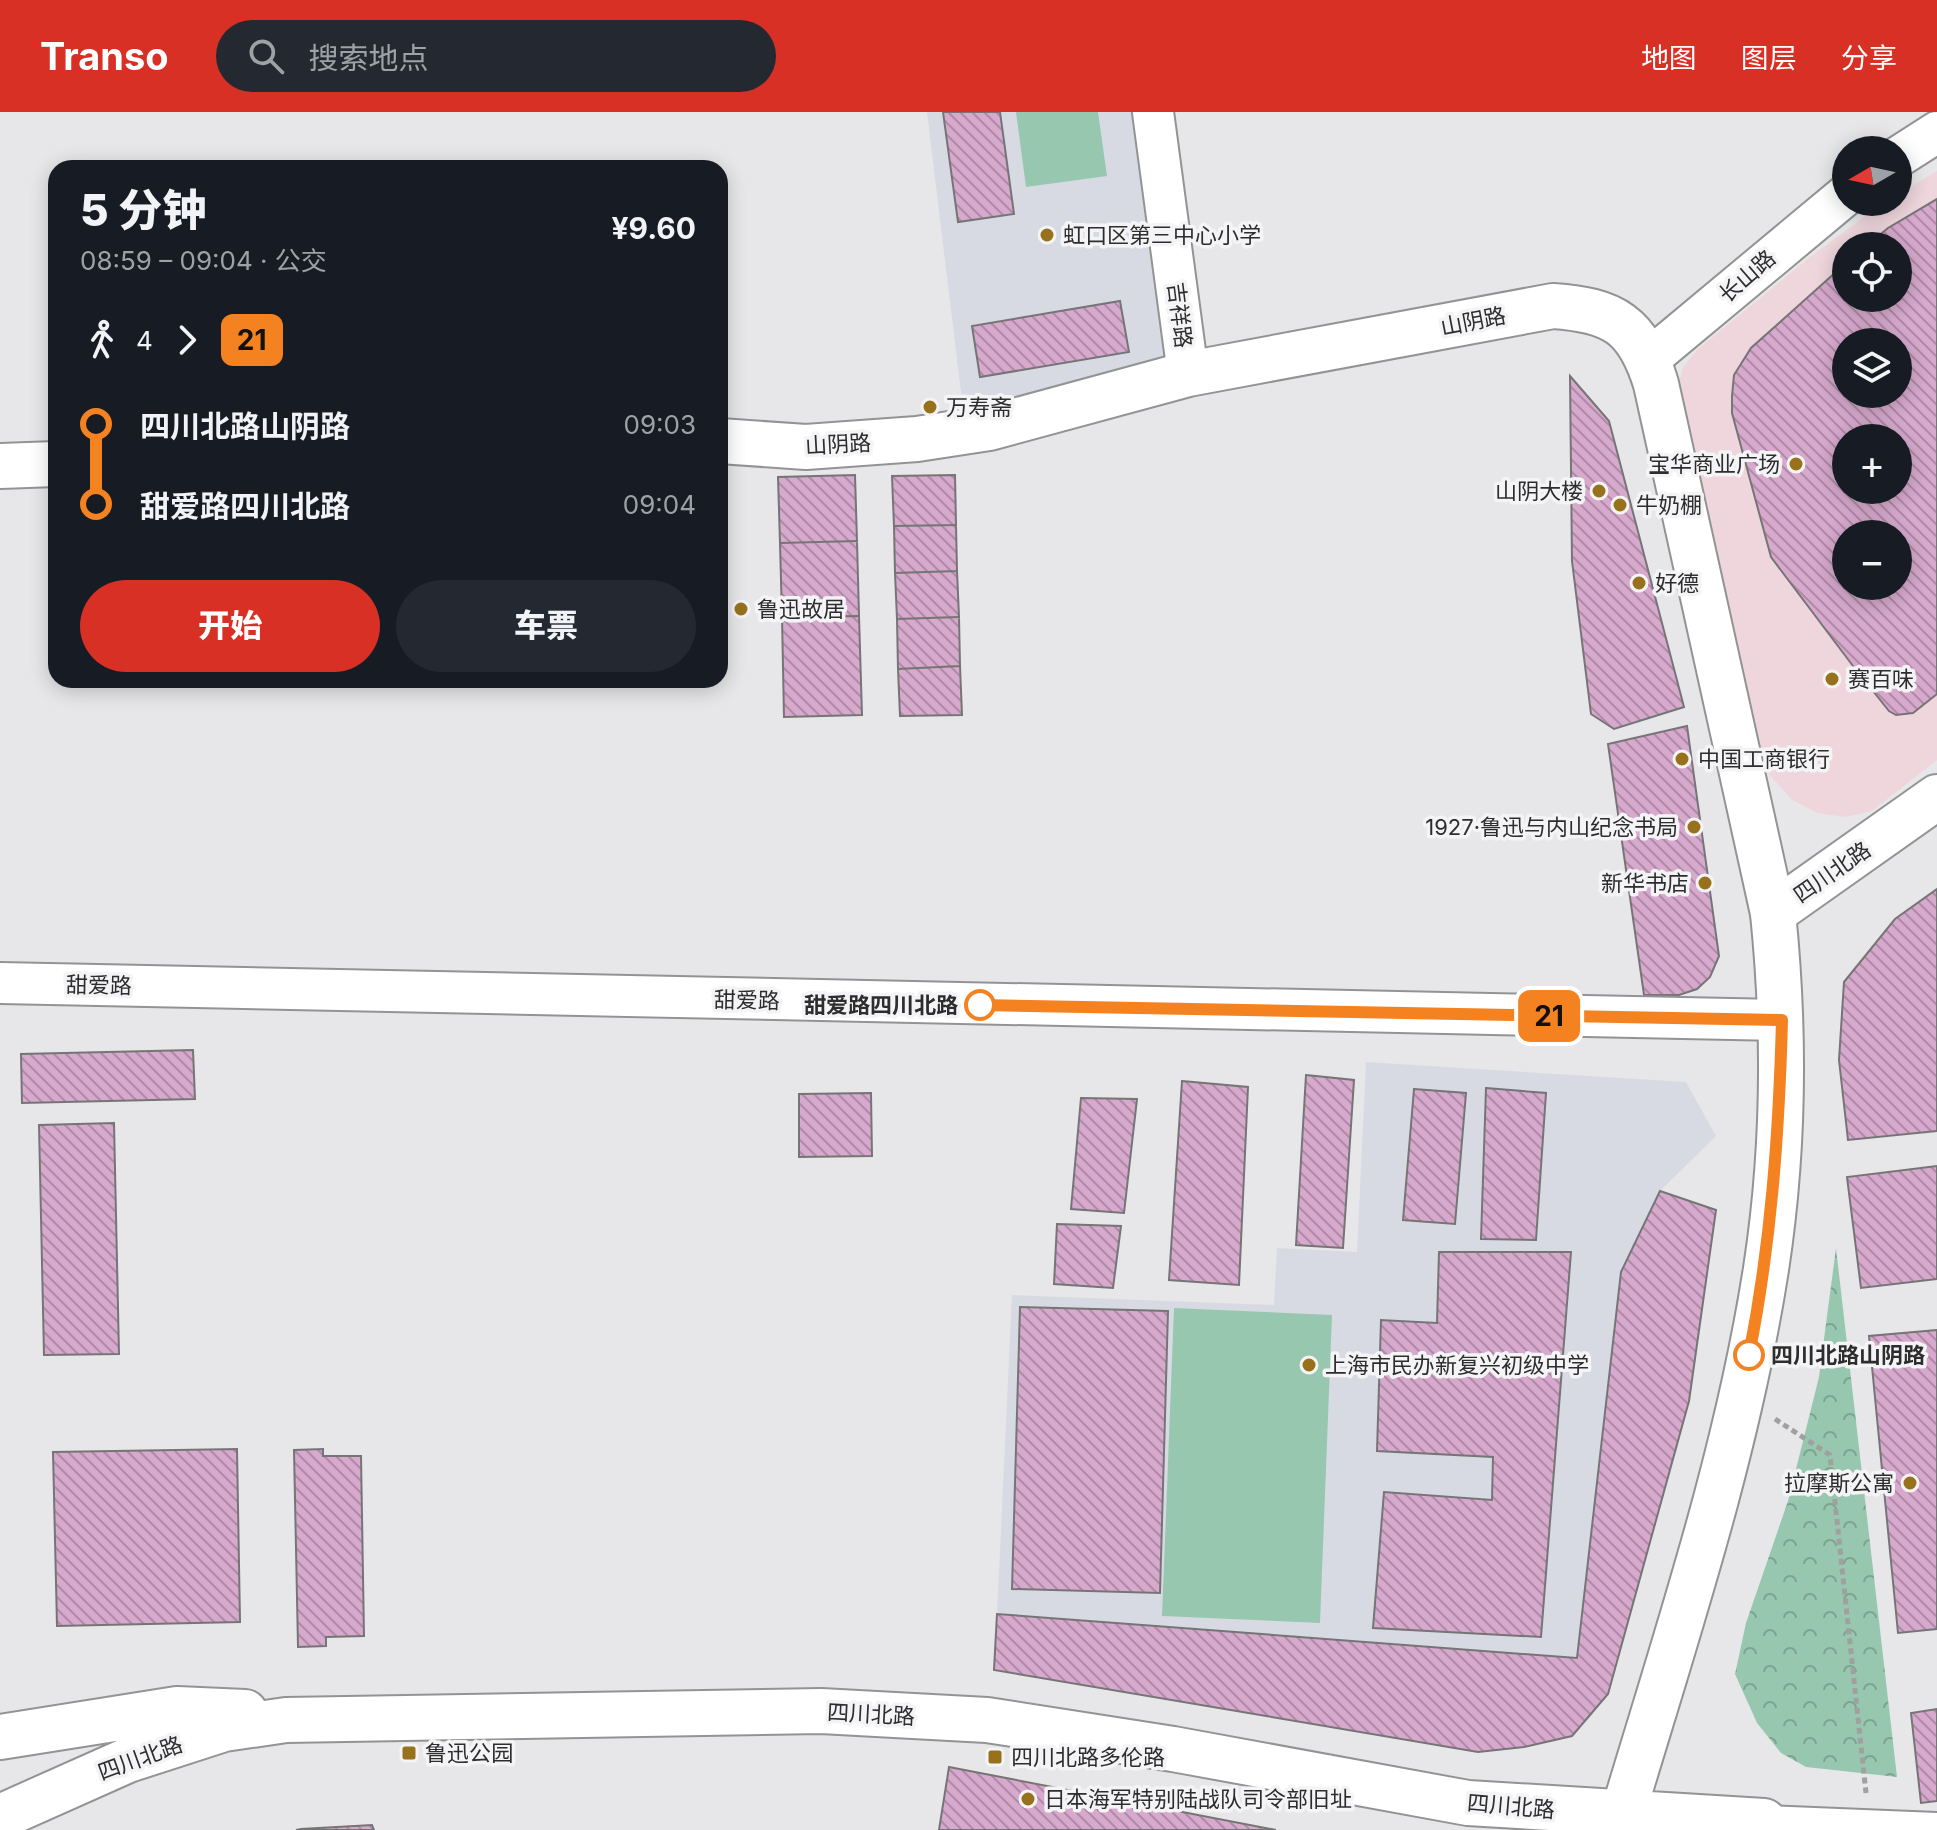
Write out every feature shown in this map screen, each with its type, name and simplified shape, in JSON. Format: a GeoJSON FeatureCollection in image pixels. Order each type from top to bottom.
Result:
{"type":"FeatureCollection","features":[{"type":"Feature","properties":{"kind":"main road","name":"山阴路"},"geometry":{"type":"LineString","coordinates":[[728,442],[806,447],[917,439],[989,428],[1188,374],[1553,306],[1581,308],[1623,325],[1639,340],[1649,359],[1773,913]]}},
{"type":"Feature","properties":{"kind":"main road"},"geometry":{"type":"LineString","coordinates":[[0,466],[48,464]]}},
{"type":"Feature","properties":{"kind":"main road","name":"四川北路"},"geometry":{"type":"LineString","coordinates":[[6,1814],[128,1760],[224,1729],[286,1720],[821,1711],[987,1720],[1468,1803],[1620,1822],[1705,1543],[1766,1268],[1779,1127],[1782,1020],[1773,913],[1937,797]]}},
{"type":"Feature","properties":{"kind":"main road","name":"四川北路"},"geometry":{"type":"LineString","coordinates":[[0,1737],[177,1709],[227,1709],[286,1720]]}},
{"type":"Feature","properties":{"kind":"main road"},"geometry":{"type":"LineString","coordinates":[[0,1746],[26,1754],[36,1762],[38,1778],[34,1789],[6,1814]]}},
{"type":"Feature","properties":{"kind":"main road"},"geometry":{"type":"LineString","coordinates":[[1620,1822],[1764,1821]]}},
{"type":"Feature","properties":{"kind":"street","name":"吉祥路"},"geometry":{"type":"LineString","coordinates":[[1153,112],[1188,374]]}},
{"type":"Feature","properties":{"kind":"street"},"geometry":{"type":"LineString","coordinates":[[1912,148],[1937,132]]}},
{"type":"Feature","properties":{"kind":"street","name":"长山路"},"geometry":{"type":"LineString","coordinates":[[1649,359],[1832,207]]}},
{"type":"Feature","properties":{"kind":"street","name":"甜爱路"},"geometry":{"type":"LineString","coordinates":[[0,983],[1782,1020]]}},
{"type":"Feature","properties":{"kind":"street"},"geometry":{"type":"LineString","coordinates":[[1764,1821],[1937,1828]]}},
{"type":"Feature","properties":{"kind":"path"},"geometry":{"type":"LineString","coordinates":[[1739,1398],[1805,1436],[1830,1455],[1870,1827]]}},
{"type":"Feature","properties":{"kind":"shaded area","name":"虹口区第三中心小学"},"geometry":{"type":"Polygon","coordinates":[[[927,112],[1138,112],[1168,358],[963,409],[927,112]]]}},
{"type":"Feature","properties":{"kind":"shaded area","name":"宝华商业广场"},"geometry":{"type":"Polygon","coordinates":[[[1937,171],[1937,760],[1872,811],[1845,817],[1817,813],[1791,799],[1761,765],[1676,396],[1683,367],[1698,349],[1832,241],[1832,312],[1912,312],[1912,232],[1844,232],[1866,216],[1912,216],[1912,186],[1937,171]]]}},
{"type":"Feature","properties":{"kind":"shaded area","name":"上海市民办新复兴初级中学"},"geometry":{"type":"Polygon","coordinates":[[[1366,1062],[1686,1082],[1716,1136],[1660,1191],[1621,1272],[1577,1658],[997,1614],[1012,1295],[1274,1305],[1277,1248],[1357,1252],[1366,1062]]]}},
{"type":"Feature","properties":{"kind":"green space"},"geometry":{"type":"Polygon","coordinates":[[[1016,112],[1098,112],[1107,176],[1026,187],[1016,112]]]}},
{"type":"Feature","properties":{"kind":"green space"},"geometry":{"type":"Polygon","coordinates":[[[1836,1248],[1897,1777],[1806,1767],[1781,1753],[1757,1723],[1735,1674],[1746,1623],[1788,1501],[1819,1377],[1836,1248]]]}},
{"type":"Feature","properties":{"kind":"green space"},"geometry":{"type":"Polygon","coordinates":[[[1174,1308],[1332,1315],[1320,1623],[1162,1616],[1174,1308]]]}},
{"type":"Feature","properties":{"kind":"building"},"geometry":{"type":"Polygon","coordinates":[[[943,112],[1000,112],[1014,214],[958,222],[943,112]]]}},
{"type":"Feature","properties":{"kind":"building","name":"宝华商业广场"},"geometry":{"type":"Polygon","coordinates":[[[1937,199],[1937,694],[1913,713],[1896,715],[1889,711],[1853,666],[1771,557],[1732,413],[1734,375],[1751,348],[1832,276],[1832,312],[1912,312],[1912,232],[1883,232],[1937,199]]]}},
{"type":"Feature","properties":{"kind":"building"},"geometry":{"type":"Polygon","coordinates":[[[1120,301],[1129,352],[980,377],[972,326],[1120,301]]]}},
{"type":"Feature","properties":{"kind":"building","name":"山阴大楼"},"geometry":{"type":"Polygon","coordinates":[[[1570,376],[1609,421],[1684,707],[1614,729],[1591,714],[1572,561],[1570,376]]]}},
{"type":"Feature","properties":{"kind":"building"},"geometry":{"type":"Polygon","coordinates":[[[855,475],[857,541],[780,543],[778,477],[855,475]]]}},
{"type":"Feature","properties":{"kind":"building"},"geometry":{"type":"Polygon","coordinates":[[[955,475],[956,525],[894,526],[892,476],[955,475]]]}},
{"type":"Feature","properties":{"kind":"building"},"geometry":{"type":"Polygon","coordinates":[[[956,525],[957,571],[895,573],[894,526],[956,525]]]}},
{"type":"Feature","properties":{"kind":"building"},"geometry":{"type":"Polygon","coordinates":[[[857,541],[859,616],[782,617],[780,543],[857,541]]]}},
{"type":"Feature","properties":{"kind":"building"},"geometry":{"type":"Polygon","coordinates":[[[957,571],[959,617],[897,619],[895,573],[957,571]]]}},
{"type":"Feature","properties":{"kind":"building"},"geometry":{"type":"Polygon","coordinates":[[[859,616],[862,715],[784,717],[782,617],[859,616]]]}},
{"type":"Feature","properties":{"kind":"building"},"geometry":{"type":"Polygon","coordinates":[[[959,617],[960,666],[898,669],[897,619],[959,617]]]}},
{"type":"Feature","properties":{"kind":"building"},"geometry":{"type":"Polygon","coordinates":[[[960,666],[962,715],[900,716],[898,669],[960,666]]]}},
{"type":"Feature","properties":{"kind":"building"},"geometry":{"type":"Polygon","coordinates":[[[1687,726],[1719,956],[1710,977],[1697,989],[1679,995],[1644,995],[1608,744],[1687,726]]]}},
{"type":"Feature","properties":{"kind":"building"},"geometry":{"type":"Polygon","coordinates":[[[1937,889],[1937,1131],[1848,1140],[1839,1060],[1844,982],[1895,919],[1937,889]]]}},
{"type":"Feature","properties":{"kind":"building"},"geometry":{"type":"Polygon","coordinates":[[[193,1050],[195,1099],[22,1103],[21,1054],[193,1050]]]}},
{"type":"Feature","properties":{"kind":"building"},"geometry":{"type":"Polygon","coordinates":[[[1306,1075],[1354,1080],[1343,1248],[1296,1245],[1306,1075]]]}},
{"type":"Feature","properties":{"kind":"building"},"geometry":{"type":"Polygon","coordinates":[[[1182,1081],[1248,1087],[1239,1285],[1169,1280],[1182,1081]]]}},
{"type":"Feature","properties":{"kind":"building"},"geometry":{"type":"Polygon","coordinates":[[[1486,1088],[1546,1093],[1536,1240],[1481,1239],[1486,1088]]]}},
{"type":"Feature","properties":{"kind":"building"},"geometry":{"type":"Polygon","coordinates":[[[1414,1089],[1466,1093],[1455,1224],[1403,1220],[1414,1089]]]}},
{"type":"Feature","properties":{"kind":"building"},"geometry":{"type":"Polygon","coordinates":[[[871,1093],[872,1156],[799,1157],[799,1094],[871,1093]]]}},
{"type":"Feature","properties":{"kind":"building"},"geometry":{"type":"Polygon","coordinates":[[[1081,1098],[1137,1099],[1124,1213],[1071,1209],[1081,1098]]]}},
{"type":"Feature","properties":{"kind":"building"},"geometry":{"type":"Polygon","coordinates":[[[114,1123],[119,1354],[44,1355],[39,1125],[114,1123]]]}},
{"type":"Feature","properties":{"kind":"building"},"geometry":{"type":"Polygon","coordinates":[[[1937,1166],[1937,1279],[1861,1288],[1847,1177],[1937,1166]]]}},
{"type":"Feature","properties":{"kind":"building"},"geometry":{"type":"Polygon","coordinates":[[[1660,1191],[1716,1210],[1689,1401],[1608,1694],[1572,1736],[1524,1747],[1478,1752],[994,1670],[997,1614],[1577,1658],[1621,1272],[1660,1191]]]}},
{"type":"Feature","properties":{"kind":"building"},"geometry":{"type":"Polygon","coordinates":[[[1057,1224],[1121,1226],[1113,1288],[1054,1284],[1057,1224]]]}},
{"type":"Feature","properties":{"kind":"building"},"geometry":{"type":"Polygon","coordinates":[[[1439,1252],[1571,1252],[1541,1637],[1373,1628],[1384,1492],[1492,1500],[1493,1457],[1377,1451],[1381,1320],[1437,1323],[1439,1252]]]}},
{"type":"Feature","properties":{"kind":"building"},"geometry":{"type":"Polygon","coordinates":[[[1020,1307],[1168,1311],[1160,1593],[1012,1589],[1020,1307]]]}},
{"type":"Feature","properties":{"kind":"building","name":"拉摩斯公寓"},"geometry":{"type":"Polygon","coordinates":[[[1937,1330],[1937,1629],[1898,1633],[1869,1336],[1937,1330]]]}},
{"type":"Feature","properties":{"kind":"building"},"geometry":{"type":"Polygon","coordinates":[[[237,1449],[240,1622],[57,1626],[53,1452],[237,1449]]]}},
{"type":"Feature","properties":{"kind":"building"},"geometry":{"type":"Polygon","coordinates":[[[323,1449],[323,1456],[361,1456],[364,1636],[326,1637],[326,1646],[298,1647],[294,1450],[323,1449]]]}},
{"type":"Feature","properties":{"kind":"building"},"geometry":{"type":"Polygon","coordinates":[[[1937,1709],[1937,1801],[1921,1803],[1911,1713],[1937,1709]]]}},
{"type":"Feature","properties":{"kind":"building","name":"日本海军特别陆战队司令部旧址"},"geometry":{"type":"Polygon","coordinates":[[[949,1767],[1276,1830],[939,1830],[949,1767]]]}},
{"type":"Feature","properties":{"kind":"building"},"geometry":{"type":"Polygon","coordinates":[[[372,1825],[374,1830],[296,1830],[301,1829],[372,1825]]]}},
{"type":"Feature","properties":{"kind":"bus line","name":"21"},"geometry":{"type":"LineString","coordinates":[[980,1005],[1782,1020],[1779,1127],[1766,1268],[1749,1355]]}},
{"type":"Feature","properties":{"kind":"place","name":"虹口区第三中心小学"},"geometry":{"type":"Point","coordinates":[1047,235]}},
{"type":"Feature","properties":{"kind":"place","name":"万寿斋"},"geometry":{"type":"Point","coordinates":[930,407]}},
{"type":"Feature","properties":{"kind":"place","name":"宝华商业广场"},"geometry":{"type":"Point","coordinates":[1796,464]}},
{"type":"Feature","properties":{"kind":"place","name":"山阴大楼"},"geometry":{"type":"Point","coordinates":[1599,491]}},
{"type":"Feature","properties":{"kind":"place","name":"牛奶棚"},"geometry":{"type":"Point","coordinates":[1620,505]}},
{"type":"Feature","properties":{"kind":"place","name":"好德"},"geometry":{"type":"Point","coordinates":[1639,583]}},
{"type":"Feature","properties":{"kind":"place","name":"鲁迅故居"},"geometry":{"type":"Point","coordinates":[741,609]}},
{"type":"Feature","properties":{"kind":"place","name":"赛百味"},"geometry":{"type":"Point","coordinates":[1832,679]}},
{"type":"Feature","properties":{"kind":"place","name":"中国工商银行"},"geometry":{"type":"Point","coordinates":[1682,759]}},
{"type":"Feature","properties":{"kind":"place","name":"1927·鲁迅与内山纪念书局"},"geometry":{"type":"Point","coordinates":[1694,827]}},
{"type":"Feature","properties":{"kind":"place","name":"新华书店"},"geometry":{"type":"Point","coordinates":[1705,883]}},
{"type":"Feature","properties":{"kind":"place","name":"甜爱路四川北路"},"geometry":{"type":"Point","coordinates":[980,1005]}},
{"type":"Feature","properties":{"kind":"place","name":"四川北路山阴路"},"geometry":{"type":"Point","coordinates":[1749,1355]}},
{"type":"Feature","properties":{"kind":"place","name":"上海市民办新复兴初级中学"},"geometry":{"type":"Point","coordinates":[1309,1365]}},
{"type":"Feature","properties":{"kind":"place","name":"拉摩斯公寓"},"geometry":{"type":"Point","coordinates":[1910,1483]}},
{"type":"Feature","properties":{"kind":"place","name":"鲁迅公园"},"geometry":{"type":"Point","coordinates":[409,1753]}},
{"type":"Feature","properties":{"kind":"place","name":"四川北路多伦路"},"geometry":{"type":"Point","coordinates":[995,1757]}},
{"type":"Feature","properties":{"kind":"place","name":"日本海军特别陆战队司令部旧址"},"geometry":{"type":"Point","coordinates":[1028,1799]}}]}
